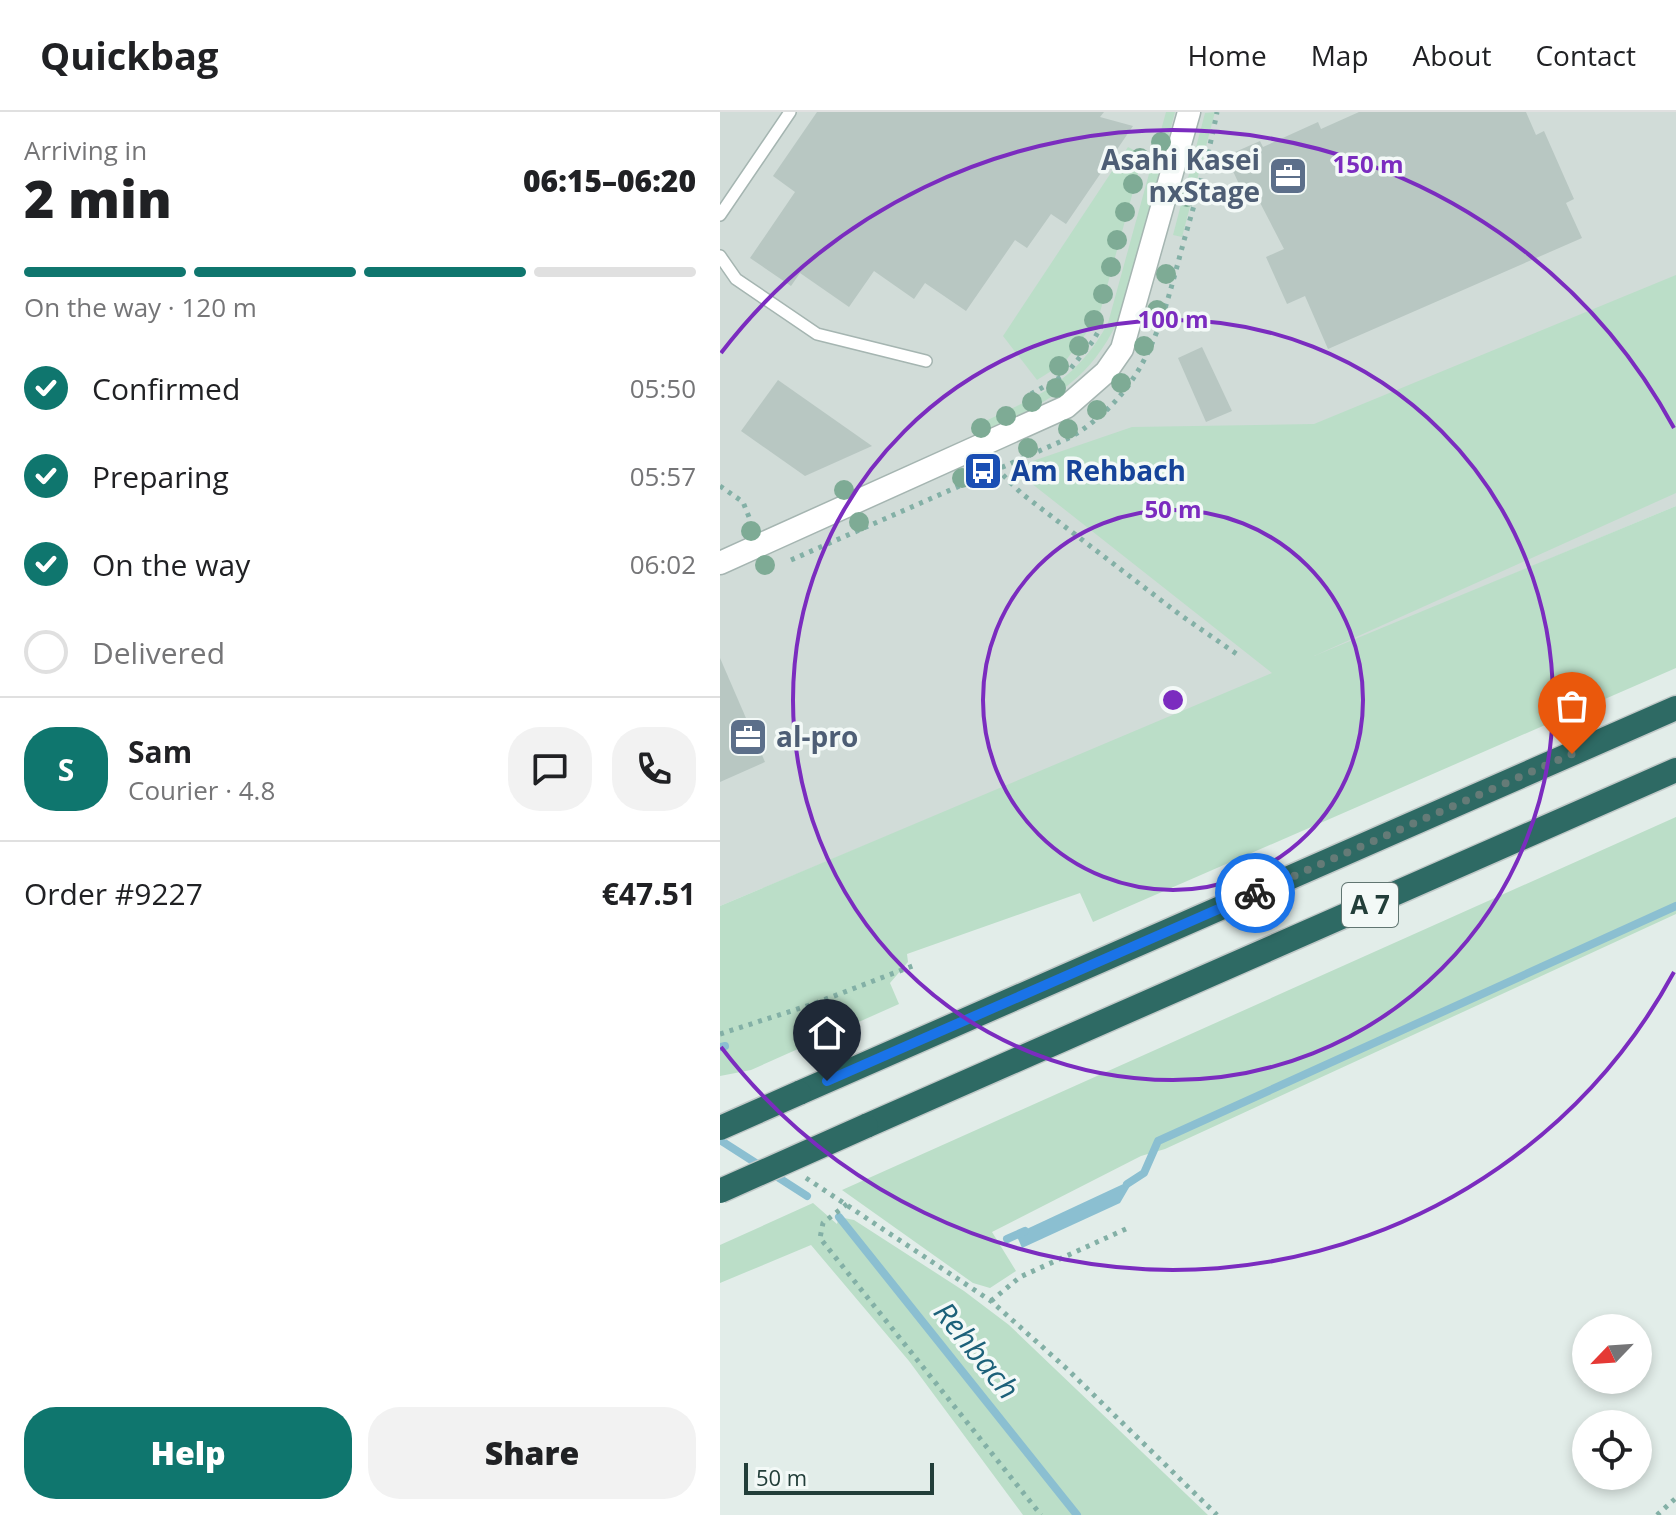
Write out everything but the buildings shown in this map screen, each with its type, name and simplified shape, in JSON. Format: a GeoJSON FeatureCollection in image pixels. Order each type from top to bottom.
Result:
{"type":"FeatureCollection","features":[{"type":"Feature","properties":{"kind":"highway","name":"A 7"},"geometry":{"type":"LineString","coordinates":[[720,1128],[1676,708]]}},
{"type":"Feature","properties":{"kind":"highway","name":"A 7"},"geometry":{"type":"LineString","coordinates":[[720,1191],[1676,770]]}},
{"type":"Feature","properties":{"kind":"street"},"geometry":{"type":"LineString","coordinates":[[720,563],[1066,407],[1106,372],[1122,349],[1135,312],[1189,112]]}},
{"type":"Feature","properties":{"kind":"lane"},"geometry":{"type":"LineString","coordinates":[[720,215],[790,112]]}},
{"type":"Feature","properties":{"kind":"lane"},"geometry":{"type":"LineString","coordinates":[[720,256],[736,279],[817,334],[926,361]]}},
{"type":"Feature","properties":{"kind":"path"},"geometry":{"type":"LineString","coordinates":[[1023,398],[1064,375],[1093,341],[1105,319]]}},
{"type":"Feature","properties":{"kind":"path"},"geometry":{"type":"LineString","coordinates":[[982,447],[1009,483],[1179,614],[1241,657]]}},
{"type":"Feature","properties":{"kind":"path"},"geometry":{"type":"LineString","coordinates":[[720,486],[743,502],[751,522]]}},
{"type":"Feature","properties":{"kind":"path"},"geometry":{"type":"LineString","coordinates":[[720,1034],[813,1004],[915,965]]}},
{"type":"Feature","properties":{"kind":"path"},"geometry":{"type":"LineString","coordinates":[[829,1193],[991,1301],[1066,1368],[1217,1515]]}},
{"type":"Feature","properties":{"kind":"path"},"geometry":{"type":"LineString","coordinates":[[847,1204],[823,1223],[820,1238],[1041,1515]]}},
{"type":"Feature","properties":{"kind":"path"},"geometry":{"type":"LineString","coordinates":[[991,1301],[1020,1277],[1128,1228]]}},
{"type":"Feature","properties":{"kind":"path"},"geometry":{"type":"LineString","coordinates":[[1657,1515],[1676,1498]]}},
{"type":"Feature","properties":{"kind":"shaded area"},"geometry":{"type":"Polygon","coordinates":[[[720,112],[1676,112],[1676,506],[720,906],[720,112]]]}},
{"type":"Feature","properties":{"kind":"green space"},"geometry":{"type":"Polygon","coordinates":[[[1166,112],[1175,112],[1123,310],[1110,336],[1096,358],[1063,389],[975,437],[971,428],[1032,398],[1066,376],[1081,362],[1108,323],[1166,112]]]}},
{"type":"Feature","properties":{"kind":"green space"},"geometry":{"type":"Polygon","coordinates":[[[1215,112],[1182,237],[1173,235],[1205,113],[1215,112]]]}},
{"type":"Feature","properties":{"kind":"green space"},"geometry":{"type":"Polygon","coordinates":[[[1128,147],[1143,155],[1099,316],[1064,363],[1037,380],[1003,336],[1128,147]]]}},
{"type":"Feature","properties":{"kind":"green space"},"geometry":{"type":"Polygon","coordinates":[[[1676,275],[1676,493],[1314,656],[1676,506],[1676,668],[1093,922],[1080,893],[907,954],[908,962],[890,983],[899,1004],[751,1070],[720,1076],[720,906],[1272,673],[1012,468],[1132,427],[1314,424],[1676,275]]]}},
{"type":"Feature","properties":{"kind":"green space"},"geometry":{"type":"Polygon","coordinates":[[[1676,817],[1676,914],[1165,1149],[1141,1156],[992,1232],[1016,1271],[990,1288],[973,1283],[842,1190],[1676,817]]]}},
{"type":"Feature","properties":{"kind":"green space"},"geometry":{"type":"Polygon","coordinates":[[[813,1203],[837,1224],[839,1217],[854,1220],[964,1291],[1009,1325],[1208,1515],[1023,1515],[909,1361],[811,1245],[720,1283],[720,1245],[813,1203]]]}},
{"type":"Feature","properties":{"kind":"water"},"geometry":{"type":"Polygon","coordinates":[[[1134,1179],[1120,1203],[1022,1248],[1016,1234],[1134,1179]]]}},
{"type":"Feature","properties":{"kind":"waterway"},"geometry":{"type":"LineString","coordinates":[[1127,1184],[1144,1173],[1158,1141],[1676,906]]}},
{"type":"Feature","properties":{"kind":"waterway"},"geometry":{"type":"LineString","coordinates":[[720,1047],[725,1046]]}},
{"type":"Feature","properties":{"kind":"waterway","name":"Rehbach"},"geometry":{"type":"LineString","coordinates":[[720,1140],[807,1196]]}},
{"type":"Feature","properties":{"kind":"waterway","name":"Rehbach"},"geometry":{"type":"LineString","coordinates":[[839,1217],[1077,1515]]}},
{"type":"Feature","properties":{"kind":"waterway"},"geometry":{"type":"LineString","coordinates":[[1007,1239],[1025,1231]]}},
{"type":"Feature","properties":{"kind":"way so far"},"geometry":{"type":"LineString","coordinates":[[1255,893],[1572,754]]}},
{"type":"Feature","properties":{"kind":"place","name":"Asahi Kasei nxStage"},"geometry":{"type":"Point","coordinates":[1288,176]}},
{"type":"Feature","properties":{"kind":"place","name":"Am Rehbach"},"geometry":{"type":"Point","coordinates":[983,471]}},
{"type":"Feature","properties":{"kind":"place","name":"al-pro"},"geometry":{"type":"Point","coordinates":[748,737]}},
{"type":"Feature","properties":{"kind":"route"},"geometry":{"type":"LineString","coordinates":[[827,1081],[1255,893]]}}]}
